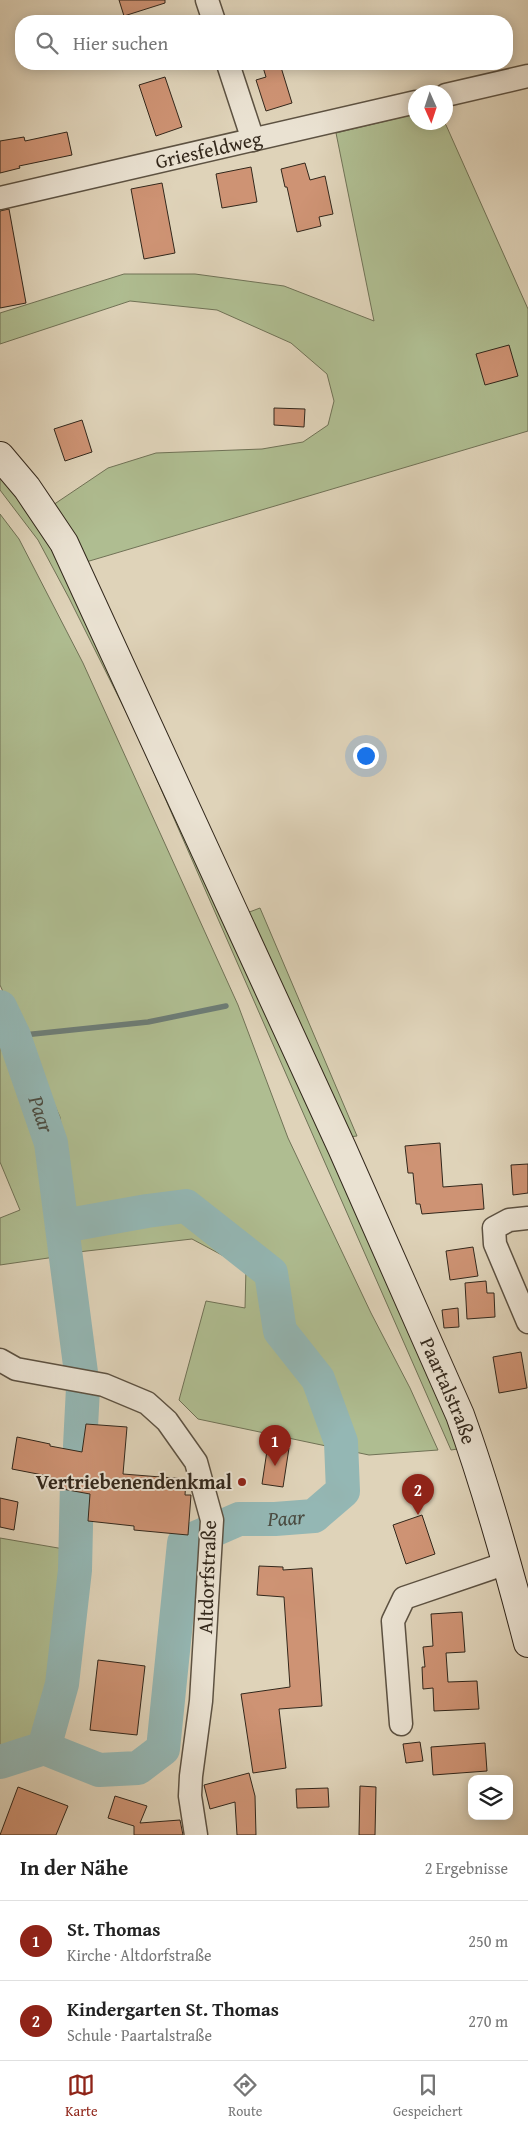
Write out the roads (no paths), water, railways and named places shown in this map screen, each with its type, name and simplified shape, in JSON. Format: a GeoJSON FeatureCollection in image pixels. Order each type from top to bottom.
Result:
{"type":"FeatureCollection","features":[{"type":"Feature","properties":{"kind":"main road","name":"Paartalstraße"},"geometry":{"type":"LineString","coordinates":[[0,456],[27,488],[64,543],[342,1148],[460,1415],[476,1460],[507,1563],[528,1643]]}},
{"type":"Feature","properties":{"kind":"street"},"geometry":{"type":"LineString","coordinates":[[207,0],[212,15]]}},
{"type":"Feature","properties":{"kind":"street"},"geometry":{"type":"LineString","coordinates":[[230,70],[253,140]]}},
{"type":"Feature","properties":{"kind":"street"},"geometry":{"type":"LineString","coordinates":[[453,94],[528,76]]}},
{"type":"Feature","properties":{"kind":"street","name":"Griesfeldweg"},"geometry":{"type":"LineString","coordinates":[[0,198],[408,104]]}},
{"type":"Feature","properties":{"kind":"street"},"geometry":{"type":"LineString","coordinates":[[528,1218],[509,1220],[494,1228],[495,1244],[528,1322]]}},
{"type":"Feature","properties":{"kind":"street","name":"Altdorfstraße"},"geometry":{"type":"LineString","coordinates":[[0,1360],[16,1369],[67,1380],[104,1385],[147,1403],[167,1421],[196,1462],[212,1520],[201,1701],[191,1776],[190,1796],[196,1835]]}},
{"type":"Feature","properties":{"kind":"street"},"geometry":{"type":"LineString","coordinates":[[402,1724],[393,1621],[404,1598],[507,1563]]}},
{"type":"Feature","properties":{"kind":"waterway"},"geometry":{"type":"LineString","coordinates":[[14,1036],[148,1022],[226,1006]]}},
{"type":"Feature","properties":{"kind":"waterway","name":"Paar"},"geometry":{"type":"LineString","coordinates":[[0,1007],[14,1036],[51,1143],[83,1388],[80,1446]]}},
{"type":"Feature","properties":{"kind":"waterway","name":"Paar"},"geometry":{"type":"LineString","coordinates":[[44,1748],[99,1770],[138,1768],[163,1749],[184,1543],[239,1519],[314,1516],[343,1491],[341,1442],[318,1379],[280,1331],[271,1273],[186,1206],[63,1226]]}},
{"type":"Feature","properties":{"kind":"waterway","name":"Paar"},"geometry":{"type":"LineString","coordinates":[[0,1762],[44,1748],[62,1684],[75,1570],[77,1482]]}},
{"type":"Feature","properties":{"kind":"place","name":"St. Thomas"},"geometry":{"type":"Point","coordinates":[275,1466]}},
{"type":"Feature","properties":{"kind":"place","name":"Vertriebenendenkmal"},"geometry":{"type":"Point","coordinates":[242,1482]}},
{"type":"Feature","properties":{"kind":"place","name":"Kindergarten St. Thomas"},"geometry":{"type":"Point","coordinates":[418,1515]}}]}
